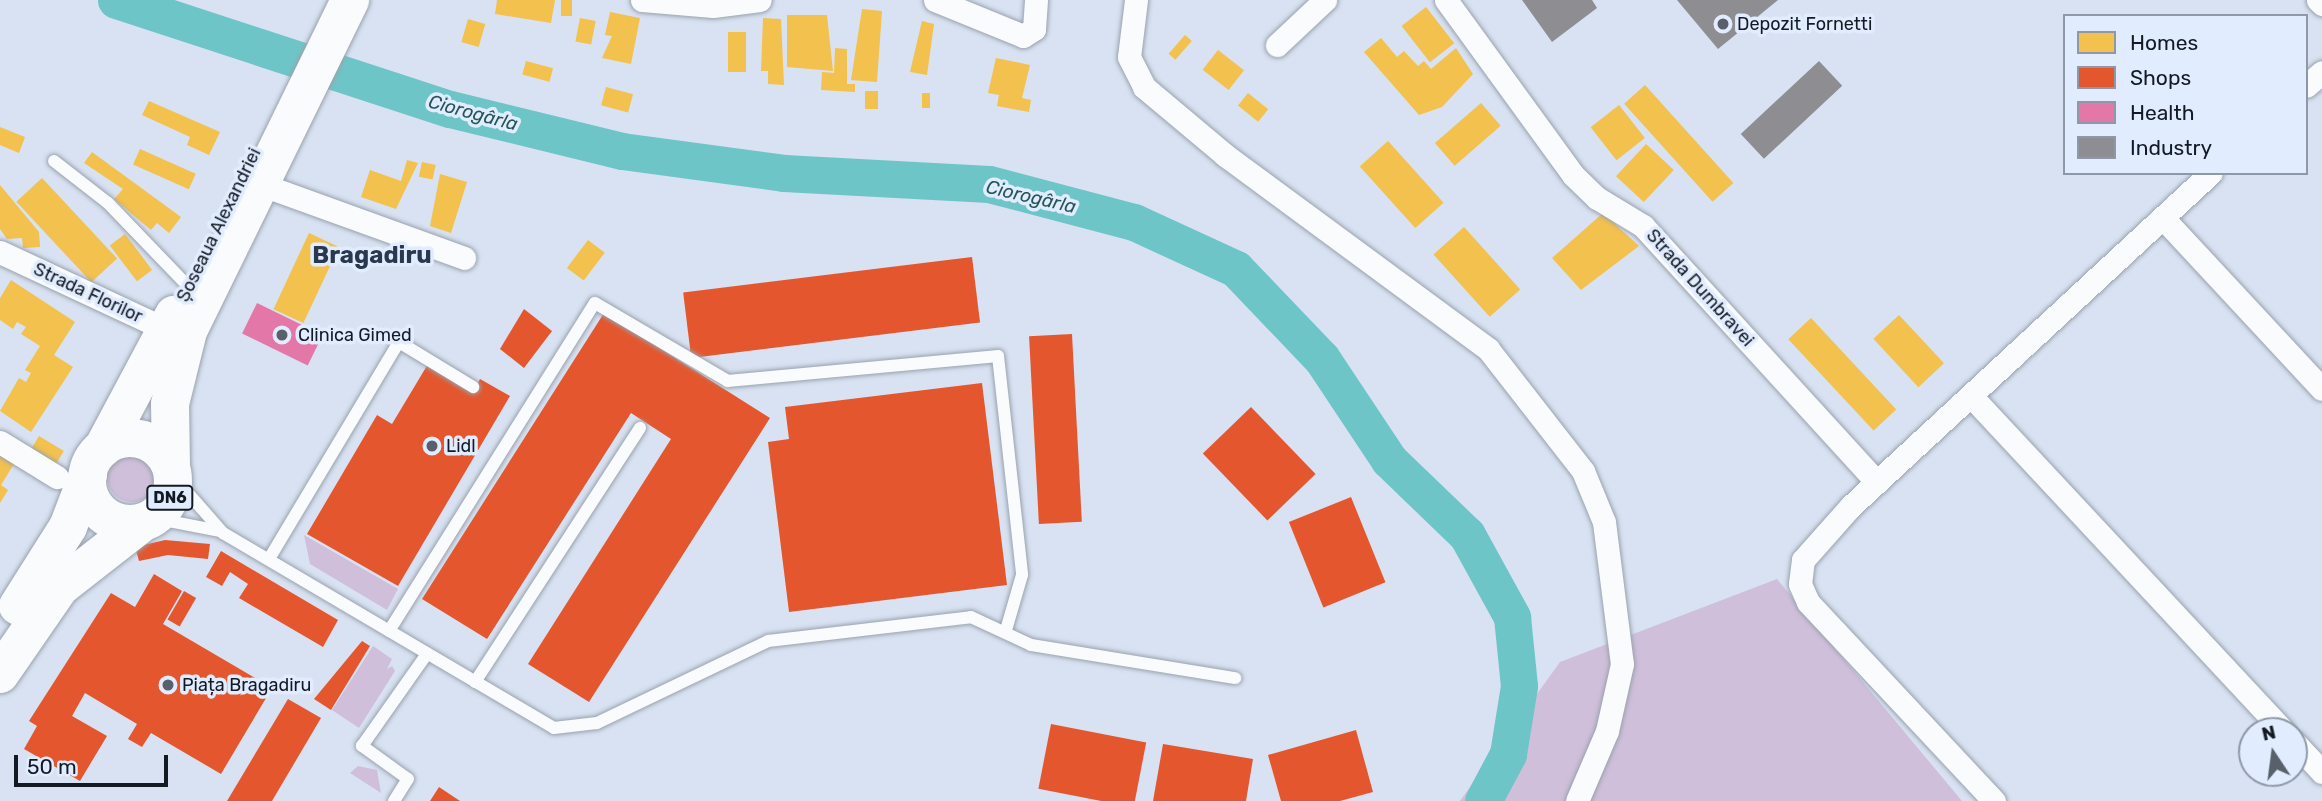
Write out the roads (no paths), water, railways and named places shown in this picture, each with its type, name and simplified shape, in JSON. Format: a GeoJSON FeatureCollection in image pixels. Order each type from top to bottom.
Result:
{"type":"FeatureCollection","features":[{"type":"Feature","properties":{"kind":"highway","name":"Șoseaua Alexandriei"},"geometry":{"type":"LineString","coordinates":[[0,674],[60,587],[147,521],[169,500],[172,471],[170,404],[188,331],[260,184],[273,136],[330,0]]}},
{"type":"Feature","properties":{"kind":"highway","name":"Șoseaua Alexandriei"},"geometry":{"type":"LineString","coordinates":[[0,634],[68,527],[83,467],[167,330],[188,286],[350,0]]}},
{"type":"Feature","properties":{"kind":"highway","name":"DN6"},"geometry":{"type":"LineString","coordinates":[[147,521],[105,516],[90,498],[83,467],[141,439],[161,451],[172,471]]}},
{"type":"Feature","properties":{"kind":"street"},"geometry":{"type":"LineString","coordinates":[[642,0],[713,6],[760,0]]}},
{"type":"Feature","properties":{"kind":"street"},"geometry":{"type":"LineString","coordinates":[[935,0],[1029,36],[1036,0]]}},
{"type":"Feature","properties":{"kind":"street"},"geometry":{"type":"LineString","coordinates":[[1136,0],[1129,57],[1144,87],[1225,155],[1488,349],[1583,471],[1604,522],[1622,664],[1607,731],[1577,801]]}},
{"type":"Feature","properties":{"kind":"street"},"geometry":{"type":"LineString","coordinates":[[1277,45],[1325,0]]}},
{"type":"Feature","properties":{"kind":"street","name":"Strada Dumbravei"},"geometry":{"type":"LineString","coordinates":[[1447,0],[1573,175],[1597,198],[1643,226],[1877,482]]}},
{"type":"Feature","properties":{"kind":"street"},"geometry":{"type":"LineString","coordinates":[[2318,0],[2322,4]]}},
{"type":"Feature","properties":{"kind":"street"},"geometry":{"type":"LineString","coordinates":[[2308,84],[2322,72]]}},
{"type":"Feature","properties":{"kind":"street"},"geometry":{"type":"LineString","coordinates":[[1994,801],[1808,602],[1800,584],[1811,546],[2209,175]]}},
{"type":"Feature","properties":{"kind":"street","name":"Șoseaua Alexandriei"},"geometry":{"type":"LineString","coordinates":[[260,184],[464,258]]}},
{"type":"Feature","properties":{"kind":"street"},"geometry":{"type":"LineString","coordinates":[[2163,218],[2322,388]]}},
{"type":"Feature","properties":{"kind":"street","name":"Strada Florilor"},"geometry":{"type":"LineString","coordinates":[[3,260],[167,330]]}},
{"type":"Feature","properties":{"kind":"street"},"geometry":{"type":"LineString","coordinates":[[1972,397],[2271,717]]}},
{"type":"Feature","properties":{"kind":"street"},"geometry":{"type":"LineString","coordinates":[[0,442],[83,467]]}},
{"type":"Feature","properties":{"kind":"street"},"geometry":{"type":"LineString","coordinates":[[2308,757],[2322,772]]}},
{"type":"Feature","properties":{"kind":"lane"},"geometry":{"type":"LineString","coordinates":[[54,161],[132,225],[188,286]]}},
{"type":"Feature","properties":{"kind":"lane"},"geometry":{"type":"LineString","coordinates":[[389,631],[595,303],[728,382],[998,356],[1022,575],[1006,630]]}},
{"type":"Feature","properties":{"kind":"lane"},"geometry":{"type":"LineString","coordinates":[[269,559],[400,342],[472,387]]}},
{"type":"Feature","properties":{"kind":"lane"},"geometry":{"type":"LineString","coordinates":[[475,682],[639,428]]}},
{"type":"Feature","properties":{"kind":"lane"},"geometry":{"type":"LineString","coordinates":[[172,471],[220,531],[542,722],[574,730],[768,641],[971,617],[1006,630],[1031,645],[1079,656],[1235,678]]}},
{"type":"Feature","properties":{"kind":"lane"},"geometry":{"type":"LineString","coordinates":[[147,521],[220,531]]}},
{"type":"Feature","properties":{"kind":"lane"},"geometry":{"type":"LineString","coordinates":[[394,801],[408,779],[362,746],[427,654]]}},
{"type":"Feature","properties":{"kind":"waterway","name":"Ciorogârla"},"geometry":{"type":"LineString","coordinates":[[116,0],[450,109],[622,151],[784,173],[989,184],[1134,222],[1236,269],[1322,359],[1389,460],[1467,535],[1512,617],[1519,686],[1508,754],[1483,801]]}},
{"type":"Feature","properties":{"kind":"place","name":"Depozit Fornetti"},"geometry":{"type":"Point","coordinates":[1723,24]}},
{"type":"Feature","properties":{"kind":"place","name":"Clinica Gimed"},"geometry":{"type":"Point","coordinates":[282,335]}},
{"type":"Feature","properties":{"kind":"place","name":"Lidl"},"geometry":{"type":"Point","coordinates":[432,446]}},
{"type":"Feature","properties":{"kind":"place","name":"Piața Bragadiru"},"geometry":{"type":"Point","coordinates":[168,685]}},
{"type":"Feature","properties":{"kind":"district","name":"Bragadiru"},"geometry":{"type":"Point","coordinates":[372,256]}}]}
